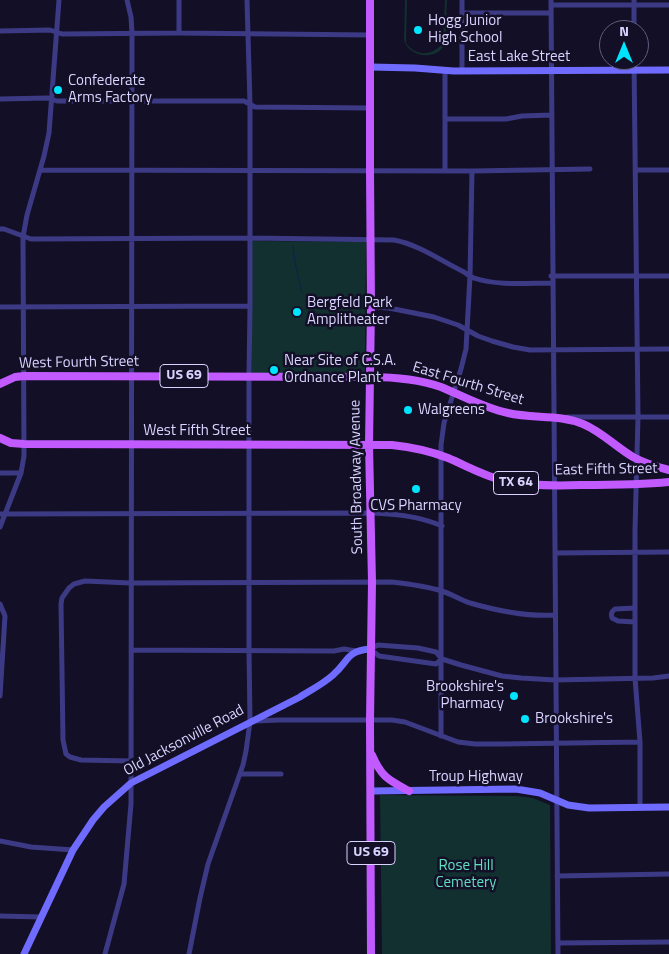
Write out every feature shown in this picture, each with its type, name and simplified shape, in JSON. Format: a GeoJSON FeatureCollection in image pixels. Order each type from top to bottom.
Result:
{"type":"FeatureCollection","features":[{"type":"Feature","properties":{"kind":"main road","name":"South Broadway Avenue"},"geometry":{"type":"LineString","coordinates":[[370,0],[371,954]]}},
{"type":"Feature","properties":{"kind":"main road","name":"East Lake Street"},"geometry":{"type":"LineString","coordinates":[[370,67],[462,72],[634,70]]}},
{"type":"Feature","properties":{"kind":"main road","name":"East Lake Street"},"geometry":{"type":"LineString","coordinates":[[649,70],[669,70]]}},
{"type":"Feature","properties":{"kind":"main road","name":"West Fourth Street"},"geometry":{"type":"LineString","coordinates":[[0,384],[15,377],[24,376],[370,376]]}},
{"type":"Feature","properties":{"kind":"main road","name":"East Fourth Street"},"geometry":{"type":"LineString","coordinates":[[370,376],[415,380],[435,385],[476,403],[503,412],[578,422],[595,430],[637,459]]}},
{"type":"Feature","properties":{"kind":"main road","name":"West Fifth Street"},"geometry":{"type":"LineString","coordinates":[[0,438],[11,443],[24,444],[369,445]]}},
{"type":"Feature","properties":{"kind":"main road","name":"East Fifth Street"},"geometry":{"type":"LineString","coordinates":[[369,445],[403,446],[421,450],[503,480],[528,484],[554,486],[636,485],[669,482]]}},
{"type":"Feature","properties":{"kind":"main road","name":"East Fifth Street"},"geometry":{"type":"LineString","coordinates":[[637,459],[669,470]]}},
{"type":"Feature","properties":{"kind":"main road"},"geometry":{"type":"LineString","coordinates":[[356,651],[370,649]]}},
{"type":"Feature","properties":{"kind":"main road","name":"Old Jacksonville Road"},"geometry":{"type":"LineString","coordinates":[[24,954],[73,850],[93,820],[104,808],[132,783],[300,697],[333,675],[352,653],[356,651]]}},
{"type":"Feature","properties":{"kind":"main road"},"geometry":{"type":"LineString","coordinates":[[370,751],[381,773],[409,791]]}},
{"type":"Feature","properties":{"kind":"main road","name":"Troup Highway"},"geometry":{"type":"LineString","coordinates":[[371,791],[516,789],[540,793],[562,803],[578,807],[669,807]]}},
{"type":"Feature","properties":{"kind":"street"},"geometry":{"type":"LineString","coordinates":[[0,528],[3,514],[21,473],[24,456],[23,237],[49,133],[59,0]]}},
{"type":"Feature","properties":{"kind":"street"},"geometry":{"type":"LineString","coordinates":[[105,954],[124,884],[132,783],[130,307],[132,33],[127,0]]}},
{"type":"Feature","properties":{"kind":"street"},"geometry":{"type":"LineString","coordinates":[[179,0],[180,33]]}},
{"type":"Feature","properties":{"kind":"street"},"geometry":{"type":"LineString","coordinates":[[189,954],[208,864],[240,774],[246,751],[250,722],[250,104],[247,0]]}},
{"type":"Feature","properties":{"kind":"street"},"geometry":{"type":"LineString","coordinates":[[462,0],[462,72]]}},
{"type":"Feature","properties":{"kind":"street"},"geometry":{"type":"LineString","coordinates":[[558,954],[555,418],[551,276],[551,2],[634,2],[669,5]]}},
{"type":"Feature","properties":{"kind":"street"},"geometry":{"type":"LineString","coordinates":[[634,2],[634,20]]}},
{"type":"Feature","properties":{"kind":"street"},"geometry":{"type":"LineString","coordinates":[[462,13],[551,13]]}},
{"type":"Feature","properties":{"kind":"street"},"geometry":{"type":"LineString","coordinates":[[0,31],[50,30],[62,34],[370,35]]}},
{"type":"Feature","properties":{"kind":"street"},"geometry":{"type":"LineString","coordinates":[[634,70],[638,417],[634,552],[636,678],[640,742],[640,808]]}},
{"type":"Feature","properties":{"kind":"street"},"geometry":{"type":"LineString","coordinates":[[445,71],[445,170]]}},
{"type":"Feature","properties":{"kind":"street"},"geometry":{"type":"LineString","coordinates":[[0,98],[48,98],[57,101],[244,101],[255,107],[370,108]]}},
{"type":"Feature","properties":{"kind":"street"},"geometry":{"type":"LineString","coordinates":[[445,119],[506,119],[522,116],[552,115]]}},
{"type":"Feature","properties":{"kind":"street"},"geometry":{"type":"LineString","coordinates":[[40,170],[472,171],[590,169]]}},
{"type":"Feature","properties":{"kind":"street"},"geometry":{"type":"LineString","coordinates":[[636,170],[669,170]]}},
{"type":"Feature","properties":{"kind":"street"},"geometry":{"type":"LineString","coordinates":[[441,736],[441,456],[444,423],[466,349],[470,276],[472,171]]}},
{"type":"Feature","properties":{"kind":"street"},"geometry":{"type":"LineString","coordinates":[[0,229],[31,239],[250,238],[394,240],[414,245],[470,276],[481,280],[500,283],[552,283]]}},
{"type":"Feature","properties":{"kind":"street"},"geometry":{"type":"LineString","coordinates":[[551,276],[669,276]]}},
{"type":"Feature","properties":{"kind":"street"},"geometry":{"type":"LineString","coordinates":[[0,307],[250,306]]}},
{"type":"Feature","properties":{"kind":"street"},"geometry":{"type":"LineString","coordinates":[[371,307],[416,312],[447,321],[467,329],[478,336],[513,347],[530,350],[669,349]]}},
{"type":"Feature","properties":{"kind":"street","name":"East Fourth Street"},"geometry":{"type":"LineString","coordinates":[[555,418],[669,417]]}},
{"type":"Feature","properties":{"kind":"street"},"geometry":{"type":"LineString","coordinates":[[0,473],[21,473]]}},
{"type":"Feature","properties":{"kind":"street"},"geometry":{"type":"LineString","coordinates":[[3,514],[371,513],[414,517],[442,526]]}},
{"type":"Feature","properties":{"kind":"street"},"geometry":{"type":"LineString","coordinates":[[555,553],[669,552]]}},
{"type":"Feature","properties":{"kind":"street"},"geometry":{"type":"LineString","coordinates":[[131,761],[81,760],[66,754],[63,740],[62,598],[65,592],[74,584],[85,581],[130,583],[372,582],[411,584],[441,591],[468,602],[494,609],[528,615],[555,615]]}},
{"type":"Feature","properties":{"kind":"street"},"geometry":{"type":"LineString","coordinates":[[0,604],[5,616],[0,696]]}},
{"type":"Feature","properties":{"kind":"street"},"geometry":{"type":"LineString","coordinates":[[635,608],[614,609],[612,611],[612,618],[618,622],[635,622]]}},
{"type":"Feature","properties":{"kind":"street"},"geometry":{"type":"LineString","coordinates":[[442,659],[436,664],[379,656],[370,649],[378,645],[418,648],[436,652],[442,659],[502,676],[555,680],[669,676]]}},
{"type":"Feature","properties":{"kind":"street"},"geometry":{"type":"LineString","coordinates":[[131,650],[334,651],[344,649],[356,651]]}},
{"type":"Feature","properties":{"kind":"street"},"geometry":{"type":"LineString","coordinates":[[334,651],[342,656],[345,662]]}},
{"type":"Feature","properties":{"kind":"street"},"geometry":{"type":"LineString","coordinates":[[270,712],[273,717],[280,720]]}},
{"type":"Feature","properties":{"kind":"street"},"geometry":{"type":"LineString","coordinates":[[250,722],[280,720],[392,720],[405,722],[458,742],[475,744],[640,742]]}},
{"type":"Feature","properties":{"kind":"street"},"geometry":{"type":"LineString","coordinates":[[240,774],[281,774]]}},
{"type":"Feature","properties":{"kind":"street"},"geometry":{"type":"LineString","coordinates":[[0,841],[31,847],[73,850]]}},
{"type":"Feature","properties":{"kind":"street"},"geometry":{"type":"LineString","coordinates":[[557,876],[669,874]]}},
{"type":"Feature","properties":{"kind":"street"},"geometry":{"type":"LineString","coordinates":[[0,916],[42,917]]}},
{"type":"Feature","properties":{"kind":"street"},"geometry":{"type":"LineString","coordinates":[[558,943],[669,942]]}},
{"type":"Feature","properties":{"kind":"green space"},"geometry":{"type":"Polygon","coordinates":[[[405,0],[407,0],[406,43],[415,51],[424,53],[434,50],[443,43],[445,0],[447,0],[445,44],[436,53],[430,55],[417,54],[407,46],[404,40],[405,0]]]}},
{"type":"Feature","properties":{"kind":"green space"},"geometry":{"type":"Polygon","coordinates":[[[252,241],[366,242],[365,373],[252,373],[252,241]]]}},
{"type":"Feature","properties":{"kind":"green space","name":"Rose Hill Cemetery"},"geometry":{"type":"Polygon","coordinates":[[[380,795],[517,796],[533,798],[550,805],[551,954],[382,954],[380,795]]]}},
{"type":"Feature","properties":{"kind":"waterway"},"geometry":{"type":"LineString","coordinates":[[293,246],[302,293]]}},
{"type":"Feature","properties":{"kind":"place","name":"Hogg Junior High School"},"geometry":{"type":"Point","coordinates":[418,30]}},
{"type":"Feature","properties":{"kind":"place","name":"Confederate Arms Factory"},"geometry":{"type":"Point","coordinates":[58,90]}},
{"type":"Feature","properties":{"kind":"place","name":"Bergfeld Park Amplitheater"},"geometry":{"type":"Point","coordinates":[297,312]}},
{"type":"Feature","properties":{"kind":"place","name":"Near Site of C.S.A. Ordnance Plant"},"geometry":{"type":"Point","coordinates":[274,370]}},
{"type":"Feature","properties":{"kind":"place","name":"Walgreens"},"geometry":{"type":"Point","coordinates":[408,410]}},
{"type":"Feature","properties":{"kind":"place","name":"CVS Pharmacy"},"geometry":{"type":"Point","coordinates":[416,489]}},
{"type":"Feature","properties":{"kind":"place","name":"Brookshire's Pharmacy"},"geometry":{"type":"Point","coordinates":[514,696]}},
{"type":"Feature","properties":{"kind":"place","name":"Brookshire's"},"geometry":{"type":"Point","coordinates":[525,719]}}]}
